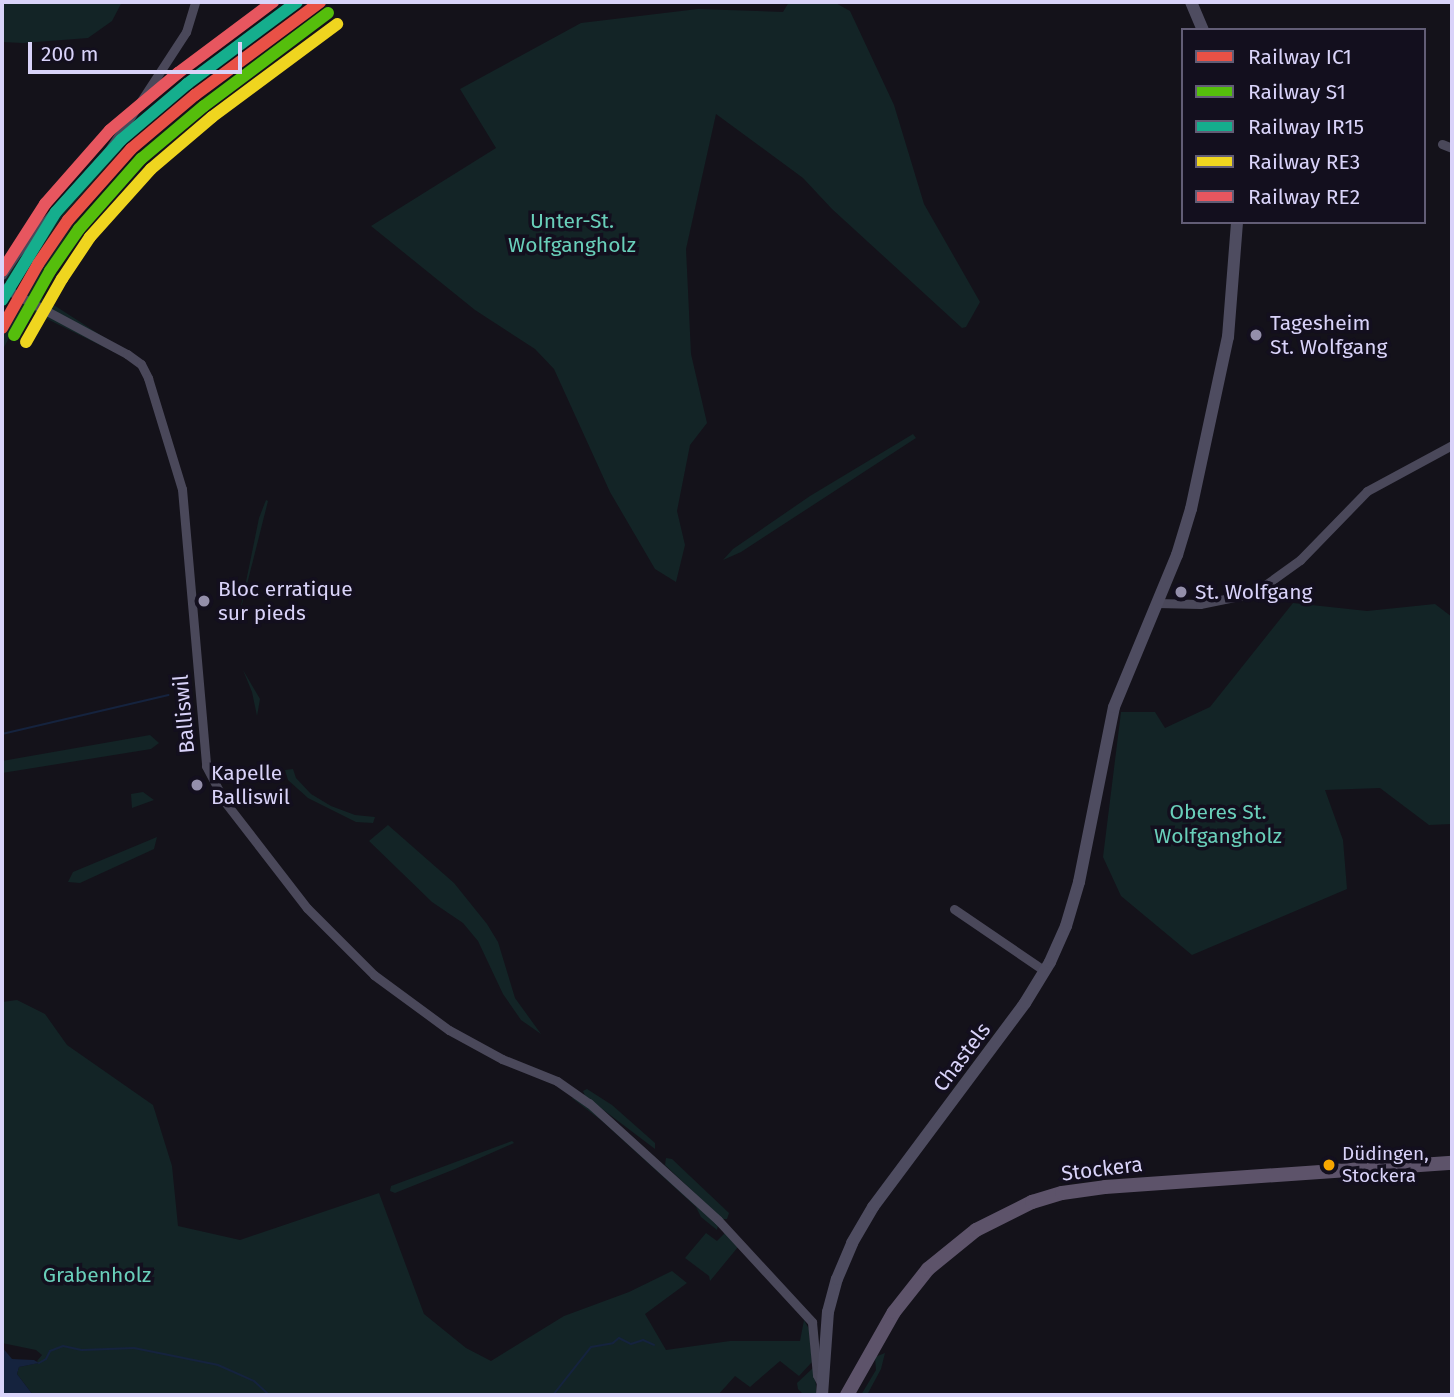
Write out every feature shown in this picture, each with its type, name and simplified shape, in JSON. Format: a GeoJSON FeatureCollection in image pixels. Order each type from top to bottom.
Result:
{"type":"FeatureCollection","features":[{"type":"Feature","properties":{"kind":"main road"},"geometry":{"type":"LineString","coordinates":[[1191,2],[1202,28]]}},
{"type":"Feature","properties":{"kind":"main road"},"geometry":{"type":"LineString","coordinates":[[1157,603],[1177,555],[1191,509],[1228,337],[1237,224]]}},
{"type":"Feature","properties":{"kind":"main road","name":"Chastels"},"geometry":{"type":"LineString","coordinates":[[822,1390],[830,1304],[840,1269],[856,1235],[1014,1018],[1045,971],[1075,898],[1106,737],[1120,689],[1157,603]]}},
{"type":"Feature","properties":{"kind":"main road","name":"Stockera"},"geometry":{"type":"LineString","coordinates":[[847,1395],[902,1301],[928,1269],[976,1230],[1032,1202],[1094,1188],[1452,1163]]}},
{"type":"Feature","properties":{"kind":"street"},"geometry":{"type":"LineString","coordinates":[[2,275],[17,253],[108,150],[186,32],[195,2]]}},
{"type":"Feature","properties":{"kind":"street"},"geometry":{"type":"LineString","coordinates":[[1442,144],[1452,148]]}},
{"type":"Feature","properties":{"kind":"street","name":"Balliswil"},"geometry":{"type":"LineString","coordinates":[[5,288],[127,354],[141,364],[148,378],[182,489],[206,766],[225,802],[307,908],[374,975],[449,1030],[502,1059],[557,1081],[589,1103]]}},
{"type":"Feature","properties":{"kind":"street"},"geometry":{"type":"LineString","coordinates":[[1254,593],[1300,560],[1367,491],[1452,445]]}},
{"type":"Feature","properties":{"kind":"street"},"geometry":{"type":"LineString","coordinates":[[1157,603],[1210,603],[1254,593],[1267,593]]}},
{"type":"Feature","properties":{"kind":"street"},"geometry":{"type":"LineString","coordinates":[[954,909],[1045,971]]}},
{"type":"Feature","properties":{"kind":"street","name":"Chastels"},"geometry":{"type":"LineString","coordinates":[[589,1103],[718,1220],[812,1322],[817,1375],[822,1390]]}},
{"type":"Feature","properties":{"kind":"green space"},"geometry":{"type":"Polygon","coordinates":[[[2,2],[122,2],[112,21],[88,38],[23,43],[2,42],[2,2]]]}},
{"type":"Feature","properties":{"kind":"green space","name":"Unter-St. Wolfgangholz"},"geometry":{"type":"Polygon","coordinates":[[[789,2],[834,2],[850,11],[894,105],[924,204],[980,302],[966,327],[962,328],[832,209],[803,178],[716,114],[686,249],[691,354],[707,423],[690,445],[677,511],[685,545],[676,582],[655,569],[610,492],[554,369],[535,349],[475,310],[371,226],[496,148],[460,89],[581,23],[698,9],[783,12],[789,2]]]}},
{"type":"Feature","properties":{"kind":"green space"},"geometry":{"type":"Polygon","coordinates":[[[114,146],[122,149],[63,216],[13,290],[6,283],[5,274],[114,146]]]}},
{"type":"Feature","properties":{"kind":"green space"},"geometry":{"type":"Polygon","coordinates":[[[99,185],[103,188],[73,225],[32,291],[119,347],[23,294],[70,221],[99,185]]]}},
{"type":"Feature","properties":{"kind":"green space"},"geometry":{"type":"Polygon","coordinates":[[[21,299],[132,361],[25,308],[2,351],[2,337],[21,299]]]}},
{"type":"Feature","properties":{"kind":"green space"},"geometry":{"type":"Polygon","coordinates":[[[913,434],[916,438],[741,552],[723,560],[733,549],[810,496],[913,434]]]}},
{"type":"Feature","properties":{"kind":"green space"},"geometry":{"type":"Polygon","coordinates":[[[266,500],[268,501],[239,616],[259,518],[266,500]]]}},
{"type":"Feature","properties":{"kind":"green space","name":"Oberes St. Wolfgangholz"},"geometry":{"type":"Polygon","coordinates":[[[1293,603],[1367,611],[1435,604],[1452,617],[1452,824],[1429,825],[1380,788],[1325,790],[1343,840],[1347,889],[1192,955],[1121,896],[1103,857],[1121,712],[1155,712],[1165,728],[1210,707],[1293,603]]]}},
{"type":"Feature","properties":{"kind":"green space"},"geometry":{"type":"Polygon","coordinates":[[[243,670],[260,699],[257,716],[252,692],[243,670]]]}},
{"type":"Feature","properties":{"kind":"green space"},"geometry":{"type":"Polygon","coordinates":[[[150,735],[159,743],[151,749],[2,773],[2,761],[150,735]]]}},
{"type":"Feature","properties":{"kind":"green space"},"geometry":{"type":"Polygon","coordinates":[[[293,769],[296,778],[311,794],[331,806],[355,815],[375,817],[373,823],[356,822],[308,798],[288,780],[285,770],[293,769]]]}},
{"type":"Feature","properties":{"kind":"green space"},"geometry":{"type":"Polygon","coordinates":[[[143,792],[154,800],[132,808],[131,794],[143,792]]]}},
{"type":"Feature","properties":{"kind":"green space"},"geometry":{"type":"Polygon","coordinates":[[[388,825],[454,883],[487,924],[498,942],[515,998],[541,1034],[521,1020],[503,994],[478,941],[463,923],[432,902],[369,841],[388,825]]]}},
{"type":"Feature","properties":{"kind":"green space"},"geometry":{"type":"Polygon","coordinates":[[[157,837],[154,849],[80,883],[68,882],[73,872],[157,837]]]}},
{"type":"Feature","properties":{"kind":"green space","name":"Grabenholz"},"geometry":{"type":"Polygon","coordinates":[[[17,1000],[45,1014],[67,1045],[153,1105],[172,1166],[178,1226],[240,1240],[379,1193],[424,1314],[466,1348],[491,1361],[564,1316],[629,1292],[672,1271],[687,1283],[645,1314],[666,1350],[730,1341],[800,1341],[804,1320],[809,1329],[812,1362],[799,1376],[780,1361],[750,1387],[735,1376],[718,1395],[33,1395],[17,1374],[19,1367],[38,1363],[42,1355],[36,1350],[2,1343],[2,1002],[17,1000]]]}},
{"type":"Feature","properties":{"kind":"green space"},"geometry":{"type":"Polygon","coordinates":[[[587,1089],[612,1105],[655,1143],[655,1149],[585,1096],[583,1091],[587,1089]]]}},
{"type":"Feature","properties":{"kind":"green space"},"geometry":{"type":"Polygon","coordinates":[[[575,1097],[606,1120],[718,1225],[717,1230],[701,1217],[696,1207],[602,1121],[572,1098],[575,1097]]]}},
{"type":"Feature","properties":{"kind":"green space"},"geometry":{"type":"Polygon","coordinates":[[[512,1141],[514,1143],[455,1169],[395,1193],[390,1191],[391,1186],[512,1141]]]}},
{"type":"Feature","properties":{"kind":"green space"},"geometry":{"type":"Polygon","coordinates":[[[666,1158],[672,1159],[729,1213],[727,1219],[722,1219],[665,1165],[666,1158]]]}},
{"type":"Feature","properties":{"kind":"green space"},"geometry":{"type":"Polygon","coordinates":[[[706,1233],[717,1241],[725,1233],[738,1247],[710,1281],[709,1276],[685,1258],[706,1233]]]}},
{"type":"Feature","properties":{"kind":"green space"},"geometry":{"type":"Polygon","coordinates":[[[885,1353],[881,1369],[867,1395],[861,1395],[876,1370],[875,1357],[885,1353]]]}},
{"type":"Feature","properties":{"kind":"green space"},"geometry":{"type":"Polygon","coordinates":[[[814,1367],[817,1395],[804,1395],[798,1389],[797,1383],[814,1367]]]}},
{"type":"Feature","properties":{"kind":"water"},"geometry":{"type":"Polygon","coordinates":[[[2,1347],[12,1359],[34,1360],[39,1363],[19,1367],[17,1374],[33,1395],[2,1395],[2,1347]]]}},
{"type":"Feature","properties":{"kind":"waterway"},"geometry":{"type":"LineString","coordinates":[[2,734],[168,695]]}},
{"type":"Feature","properties":{"kind":"waterway"},"geometry":{"type":"LineString","coordinates":[[553,1395],[591,1347],[613,1343],[619,1338],[631,1344],[643,1340],[654,1345]]}},
{"type":"Feature","properties":{"kind":"waterway"},"geometry":{"type":"LineString","coordinates":[[39,1363],[46,1359],[50,1351],[63,1346],[82,1350],[134,1348],[218,1365],[254,1381],[269,1395]]}},
{"type":"Feature","properties":{"kind":"rail line","name":"RE2"},"geometry":{"type":"LineString","coordinates":[[2,271],[45,204],[110,130],[178,73],[273,2]]}},
{"type":"Feature","properties":{"kind":"rail line","name":"IR15"},"geometry":{"type":"LineString","coordinates":[[2,300],[56,212],[121,140],[187,84],[297,2]]}},
{"type":"Feature","properties":{"kind":"rail line","name":"IC1"},"geometry":{"type":"LineString","coordinates":[[2,328],[38,264],[68,220],[131,149],[195,95],[320,2]]}},
{"type":"Feature","properties":{"kind":"rail line","name":"S1"},"geometry":{"type":"LineString","coordinates":[[14,335],[50,271],[79,229],[141,159],[204,106],[328,13]]}},
{"type":"Feature","properties":{"kind":"rail line","name":"RE3"},"geometry":{"type":"LineString","coordinates":[[26,342],[90,237],[151,169],[212,117],[337,24]]}},
{"type":"Feature","properties":{"kind":"place","name":"Tagesheim St. Wolfgang"},"geometry":{"type":"Point","coordinates":[1256,335]}},
{"type":"Feature","properties":{"kind":"place","name":"St. Wolfgang"},"geometry":{"type":"Point","coordinates":[1181,592]}},
{"type":"Feature","properties":{"kind":"place","name":"Bloc erratique sur pieds"},"geometry":{"type":"Point","coordinates":[204,601]}},
{"type":"Feature","properties":{"kind":"place","name":"Kapelle Balliswil"},"geometry":{"type":"Point","coordinates":[197,785]}},
{"type":"Feature","properties":{"kind":"place","name":"Düdingen, Stockera"},"geometry":{"type":"Point","coordinates":[1329,1165]}}]}
